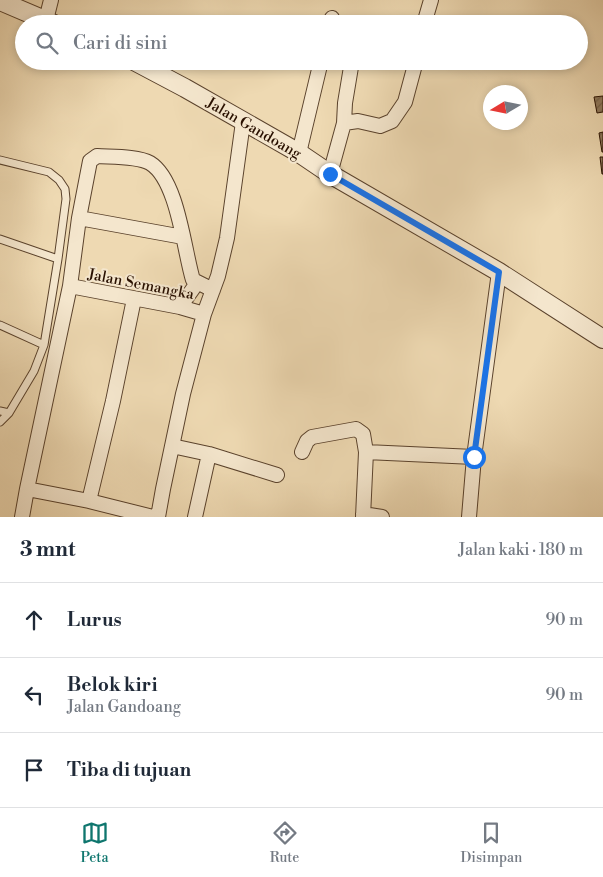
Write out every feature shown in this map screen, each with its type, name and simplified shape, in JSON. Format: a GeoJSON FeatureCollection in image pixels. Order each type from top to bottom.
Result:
{"type":"FeatureCollection","features":[{"type":"Feature","properties":{"kind":"street"},"geometry":{"type":"LineString","coordinates":[[50,15],[51,0]]}},
{"type":"Feature","properties":{"kind":"street"},"geometry":{"type":"LineString","coordinates":[[426,15],[430,0]]}},
{"type":"Feature","properties":{"kind":"street"},"geometry":{"type":"LineString","coordinates":[[0,1],[33,15]]}},
{"type":"Feature","properties":{"kind":"street","name":"Jalan Gandoang"},"geometry":{"type":"LineString","coordinates":[[151,70],[299,153],[330,174],[499,272],[603,339]]}},
{"type":"Feature","properties":{"kind":"street"},"geometry":{"type":"LineString","coordinates":[[299,153],[320,70]]}},
{"type":"Feature","properties":{"kind":"street"},"geometry":{"type":"LineString","coordinates":[[330,174],[344,123],[345,103],[351,70]]}},
{"type":"Feature","properties":{"kind":"street"},"geometry":{"type":"LineString","coordinates":[[344,123],[358,122],[380,126],[392,121],[405,102],[414,70]]}},
{"type":"Feature","properties":{"kind":"street"},"geometry":{"type":"LineString","coordinates":[[158,517],[172,446],[204,314],[218,276],[227,238],[243,122]]}},
{"type":"Feature","properties":{"kind":"street"},"geometry":{"type":"LineString","coordinates":[[22,517],[70,286],[79,218],[90,161],[93,158],[97,156],[137,159],[150,163],[160,173],[176,203],[193,280],[213,290]]}},
{"type":"Feature","properties":{"kind":"street"},"geometry":{"type":"LineString","coordinates":[[79,218],[183,237]]}},
{"type":"Feature","properties":{"kind":"street"},"geometry":{"type":"LineString","coordinates":[[469,517],[474,457],[499,272]]}},
{"type":"Feature","properties":{"kind":"street"},"geometry":{"type":"LineString","coordinates":[[180,307],[197,283]]}},
{"type":"Feature","properties":{"kind":"street","name":"Jalan Semangka"},"geometry":{"type":"LineString","coordinates":[[70,286],[180,307],[204,314]]}},
{"type":"Feature","properties":{"kind":"street"},"geometry":{"type":"LineString","coordinates":[[89,501],[113,401],[134,299]]}},
{"type":"Feature","properties":{"kind":"street"},"geometry":{"type":"LineString","coordinates":[[302,452],[307,441],[312,437],[356,429],[364,437],[366,452],[363,516],[382,517]]}},
{"type":"Feature","properties":{"kind":"street"},"geometry":{"type":"LineString","coordinates":[[172,446],[209,454],[277,475]]}},
{"type":"Feature","properties":{"kind":"street"},"geometry":{"type":"LineString","coordinates":[[366,452],[474,457]]}},
{"type":"Feature","properties":{"kind":"street"},"geometry":{"type":"LineString","coordinates":[[195,517],[209,454]]}},
{"type":"Feature","properties":{"kind":"street"},"geometry":{"type":"LineString","coordinates":[[27,490],[89,501],[153,517]]}},
{"type":"Feature","properties":{"kind":"lane"},"geometry":{"type":"LineString","coordinates":[[0,160],[49,172],[59,180],[65,189],[66,199],[44,345],[34,371],[9,413],[0,422]]}},
{"type":"Feature","properties":{"kind":"lane"},"geometry":{"type":"LineString","coordinates":[[0,239],[58,259]]}},
{"type":"Feature","properties":{"kind":"lane"},"geometry":{"type":"LineString","coordinates":[[0,325],[44,345]]}},
{"type":"Feature","properties":{"kind":"lane"},"geometry":{"type":"LineString","coordinates":[[0,410],[9,413]]}},
{"type":"Feature","properties":{"kind":"building"},"geometry":{"type":"Polygon","coordinates":[[[603,96],[603,112],[597,113],[594,97],[603,96]]]}},
{"type":"Feature","properties":{"kind":"building"},"geometry":{"type":"Polygon","coordinates":[[[603,132],[603,152],[602,152],[599,133],[603,132]]]}},
{"type":"Feature","properties":{"kind":"building"},"geometry":{"type":"Polygon","coordinates":[[[600,157],[603,157],[603,174],[602,174],[600,157]]]}},
{"type":"Feature","properties":{"kind":"route"},"geometry":{"type":"LineString","coordinates":[[330,174],[499,272],[474,457]]}}]}
